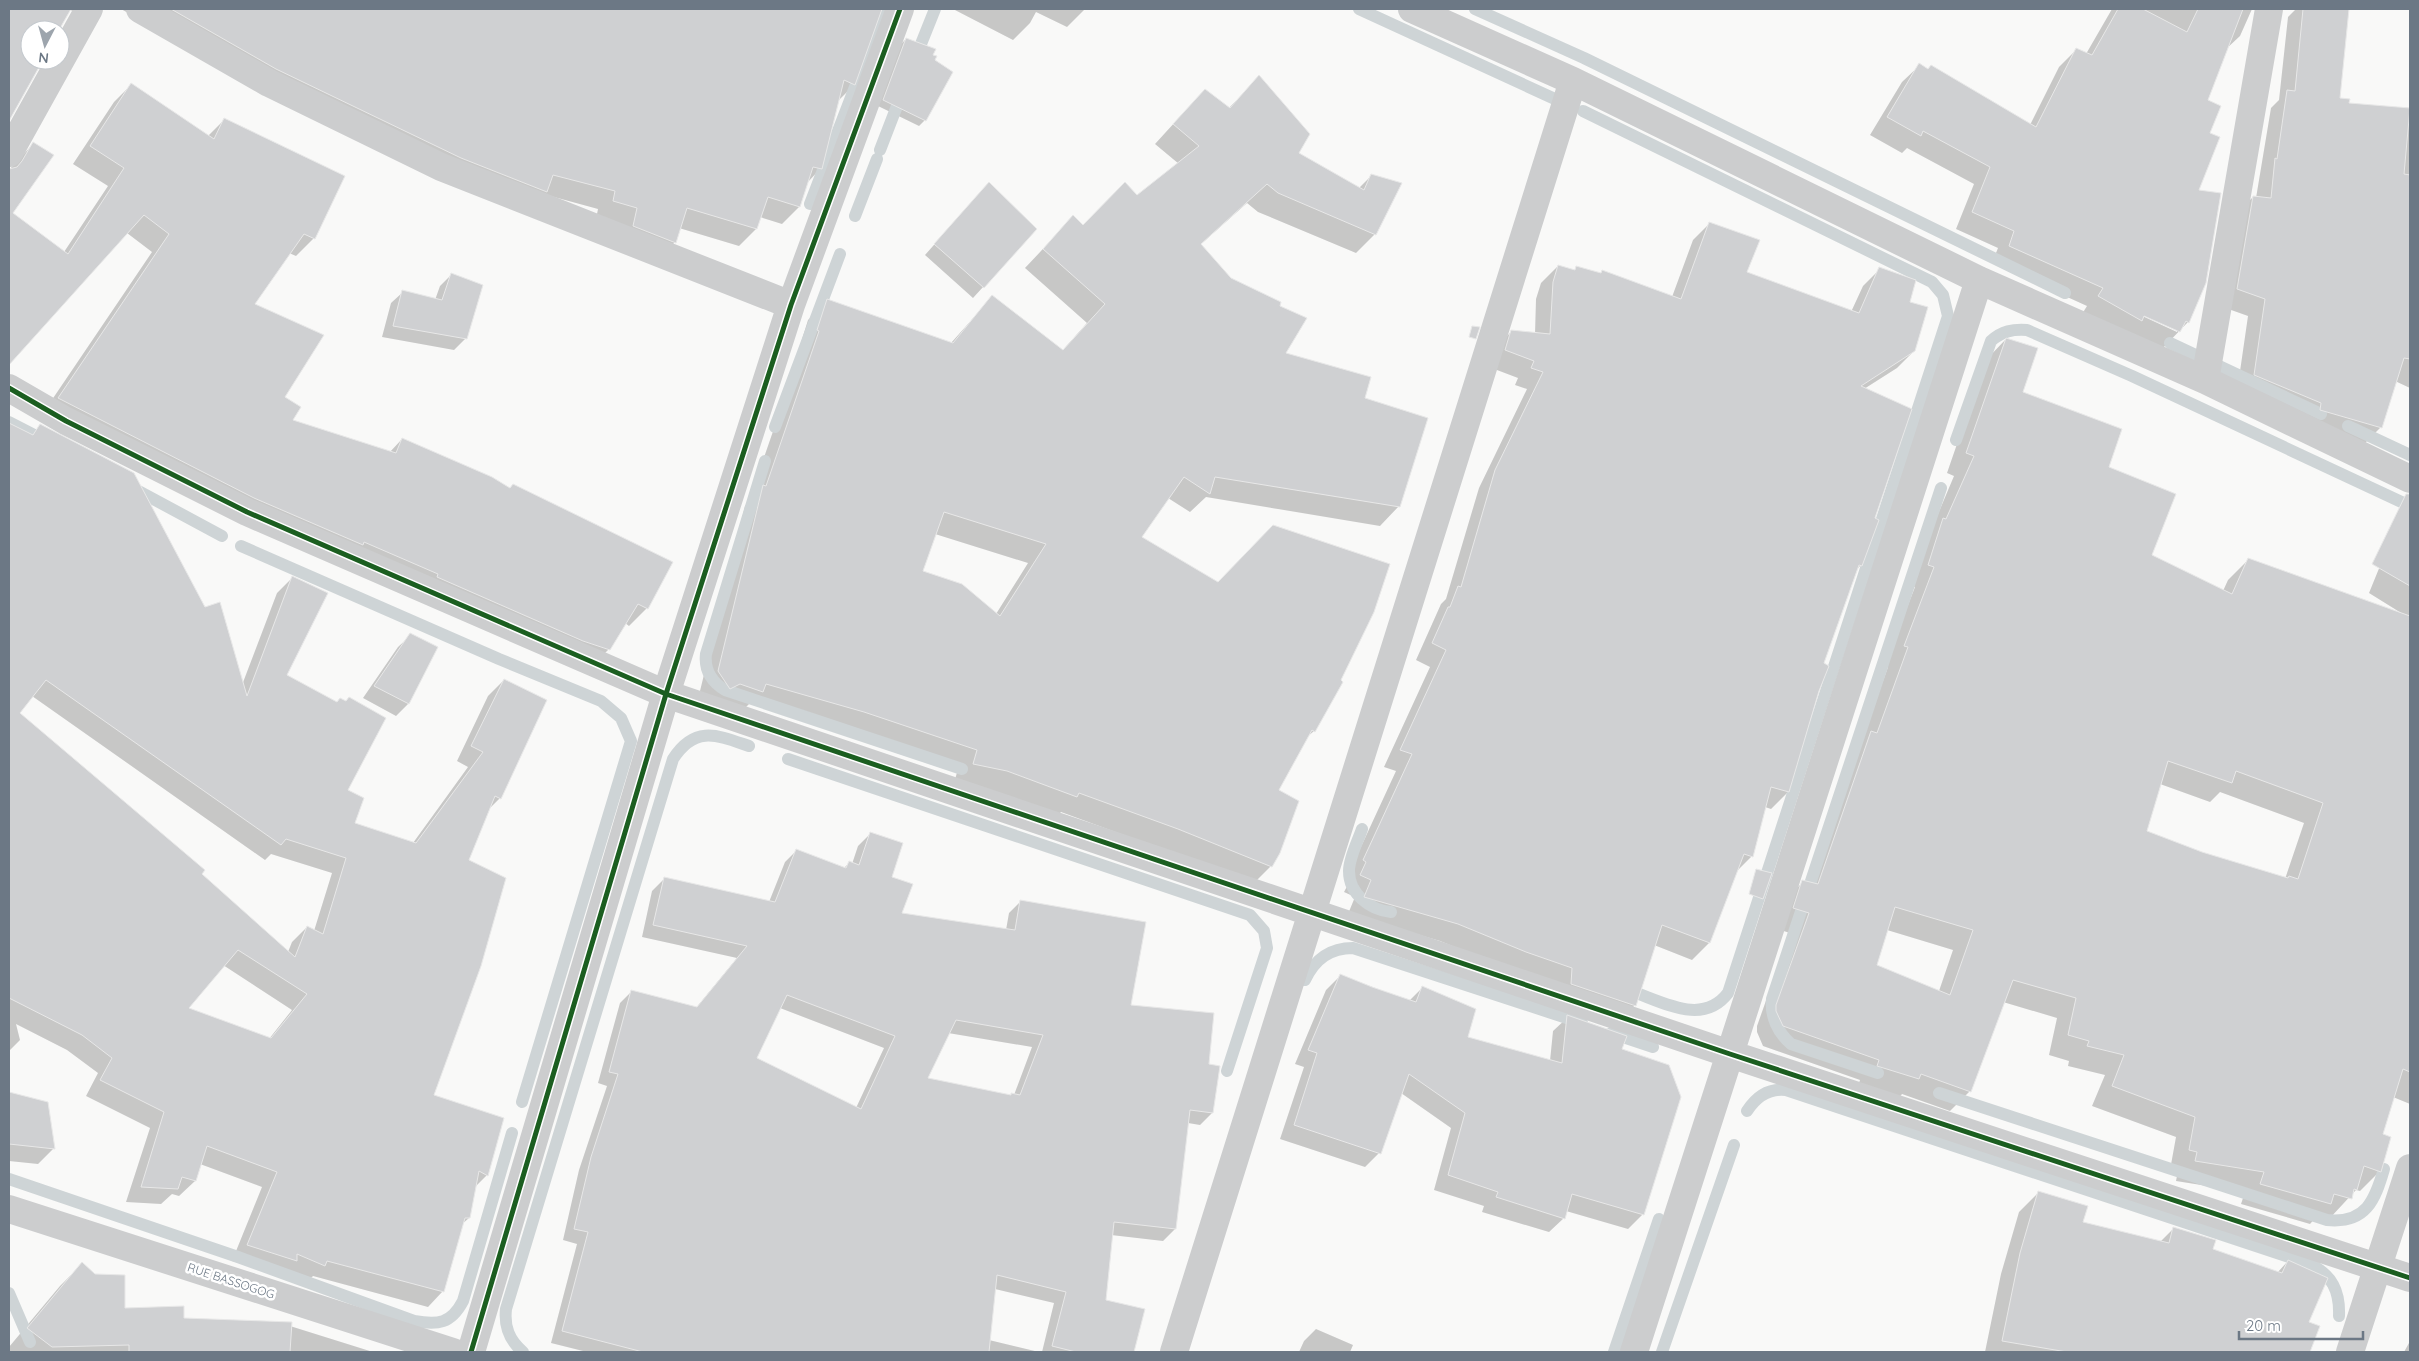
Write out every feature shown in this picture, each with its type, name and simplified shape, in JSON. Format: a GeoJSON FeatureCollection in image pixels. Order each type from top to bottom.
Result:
{"type":"FeatureCollection","features":[{"type":"Feature","properties":{"kind":"street"},"geometry":{"type":"LineString","coordinates":[[9,153],[89,9]]}},
{"type":"Feature","properties":{"kind":"street"},"geometry":{"type":"LineString","coordinates":[[140,9],[269,83],[441,167],[791,305]]}},
{"type":"Feature","properties":{"kind":"street"},"geometry":{"type":"LineString","coordinates":[[471,1352],[666,694],[791,305],[900,9]]}},
{"type":"Feature","properties":{"kind":"street"},"geometry":{"type":"LineString","coordinates":[[1412,9],[1573,81],[1979,280],[2205,380],[2410,479]]}},
{"type":"Feature","properties":{"kind":"street"},"geometry":{"type":"LineString","coordinates":[[2205,380],[2269,9]]}},
{"type":"Feature","properties":{"kind":"street"},"geometry":{"type":"LineString","coordinates":[[1174,1352],[1573,81]]}},
{"type":"Feature","properties":{"kind":"street"},"geometry":{"type":"LineString","coordinates":[[1634,1352],[1979,280]]}},
{"type":"Feature","properties":{"kind":"street"},"geometry":{"type":"LineString","coordinates":[[9,388],[66,421],[247,512],[666,694],[1730,1054],[2410,1278]]}},
{"type":"Feature","properties":{"kind":"street"},"geometry":{"type":"LineString","coordinates":[[2350,1352],[2410,1168]]}},
{"type":"Feature","properties":{"kind":"street","name":"RUE BASSOGOG"},"geometry":{"type":"LineString","coordinates":[[9,1209],[453,1352]]}},
{"type":"Feature","properties":{"kind":"building"},"geometry":{"type":"Polygon","coordinates":[[[9,9],[71,9],[65,20],[20,20],[20,70],[37,70],[9,121],[9,9]]]}},
{"type":"Feature","properties":{"kind":"building"},"geometry":{"type":"Polygon","coordinates":[[[171,9],[882,9],[855,85],[844,80],[822,169],[813,167],[800,207],[768,197],[757,229],[687,208],[676,243],[633,226],[637,208],[613,201],[615,191],[553,175],[547,192],[461,158],[276,69],[171,9]]]}},
{"type":"Feature","properties":{"kind":"building"},"geometry":{"type":"Polygon","coordinates":[[[2118,9],[2143,9],[2187,32],[2198,9],[2243,9],[2208,100],[2221,106],[2210,133],[2220,137],[2199,190],[2221,193],[2206,283],[2189,323],[2186,321],[2180,332],[2144,316],[2142,321],[2098,296],[2103,288],[2009,246],[2014,231],[1972,212],[1990,167],[1923,131],[1921,136],[1887,117],[1919,63],[1928,69],[1931,65],[2036,127],[2076,48],[2092,55],[2118,9]]]}},
{"type":"Feature","properties":{"kind":"building"},"geometry":{"type":"Polygon","coordinates":[[[2303,9],[2349,9],[2340,98],[2350,99],[2349,103],[2410,108],[2404,174],[2410,175],[2410,359],[2404,358],[2382,428],[2320,410],[2321,403],[2254,375],[2265,299],[2237,289],[2253,196],[2271,198],[2275,158],[2277,159],[2287,90],[2295,91],[2303,9]]]}},
{"type":"Feature","properties":{"kind":"building"},"geometry":{"type":"Polygon","coordinates":[[[906,38],[936,49],[933,55],[937,56],[935,60],[953,72],[926,121],[883,100],[906,38]]]}},
{"type":"Feature","properties":{"kind":"building"},"geometry":{"type":"Polygon","coordinates":[[[1259,75],[1310,134],[1299,153],[1364,190],[1371,174],[1402,183],[1376,235],[1278,193],[1267,184],[1201,244],[1231,278],[1281,302],[1280,306],[1307,318],[1286,353],[1371,377],[1365,398],[1428,418],[1400,507],[1215,477],[1210,494],[1184,477],[1142,537],[1218,582],[1273,525],[1390,564],[1374,612],[1341,680],[1343,682],[1315,732],[1312,730],[1279,790],[1299,801],[1280,853],[1272,867],[1178,829],[1079,793],[1077,797],[1007,771],[973,764],[977,750],[864,712],[766,684],[763,692],[740,684],[730,689],[718,671],[763,485],[766,486],[819,331],[817,330],[827,299],[953,343],[992,295],[1063,350],[1105,304],[1043,249],[1073,215],[1083,225],[1125,182],[1137,195],[1199,146],[1173,124],[1205,89],[1230,108],[1259,75]],[[944,512],[923,571],[962,584],[1000,616],[1046,544],[944,512]]]}},
{"type":"Feature","properties":{"kind":"building"},"geometry":{"type":"Polygon","coordinates":[[[131,83],[214,139],[224,118],[345,176],[315,239],[304,234],[255,304],[324,335],[285,397],[301,407],[293,420],[396,453],[402,438],[492,477],[510,488],[513,484],[673,562],[648,609],[638,604],[610,650],[583,641],[437,577],[438,574],[364,542],[363,545],[254,498],[58,398],[169,234],[144,215],[9,365],[9,169],[17,167],[33,142],[54,155],[13,213],[68,254],[124,168],[90,146],[131,83]]]}},
{"type":"Feature","properties":{"kind":"building"},"geometry":{"type":"Polygon","coordinates":[[[989,182],[1037,229],[984,288],[934,244],[989,182]]]}},
{"type":"Feature","properties":{"kind":"building"},"geometry":{"type":"Polygon","coordinates":[[[1709,222],[1760,240],[1747,272],[1859,313],[1879,267],[1916,280],[1910,302],[1928,307],[1915,351],[1861,386],[1912,409],[1875,518],[1879,520],[1862,566],[1859,565],[1824,663],[1829,666],[1819,691],[1789,792],[1771,787],[1753,857],[1744,854],[1710,943],[1662,925],[1636,1006],[1571,984],[1572,968],[1526,952],[1458,924],[1364,897],[1371,880],[1360,875],[1366,862],[1363,860],[1412,754],[1400,750],[1446,650],[1432,643],[1458,586],[1461,587],[1495,470],[1543,372],[1531,368],[1534,361],[1505,350],[1511,330],[1550,334],[1553,282],[1558,265],[1575,270],[1576,266],[1601,273],[1602,270],[1681,299],[1709,222]]]}},
{"type":"Feature","properties":{"kind":"building"},"geometry":{"type":"Polygon","coordinates":[[[451,273],[483,285],[467,339],[393,326],[402,290],[442,300],[451,273]]]}},
{"type":"Feature","properties":{"kind":"building"},"geometry":{"type":"Polygon","coordinates":[[[1472,326],[1480,327],[1476,339],[1469,337],[1472,326]]]}},
{"type":"Feature","properties":{"kind":"building"},"geometry":{"type":"Polygon","coordinates":[[[2006,338],[2038,348],[2023,392],[2122,429],[2109,467],[2176,494],[2152,555],[2232,594],[2248,558],[2410,616],[2410,1072],[2403,1069],[2383,1134],[2391,1137],[2381,1172],[2364,1166],[2357,1190],[2354,1189],[2352,1199],[2334,1194],[2331,1204],[2260,1184],[2264,1172],[2195,1161],[2197,1152],[2189,1150],[2195,1117],[2112,1086],[2124,1055],[2087,1046],[2089,1041],[2068,1035],[2076,998],[2013,980],[1971,1092],[1921,1074],[1919,1079],[1877,1066],[1879,1060],[1783,1026],[1776,1011],[1776,1005],[1809,913],[1793,908],[1802,880],[1818,884],[1871,731],[1877,733],[1908,647],[1904,646],[1934,567],[1928,565],[1943,518],[1946,519],[1974,456],[1966,453],[2006,338]],[[2168,761],[2147,831],[2202,852],[2288,878],[2289,876],[2298,879],[2323,803],[2236,771],[2232,783],[2168,761]],[[1895,907],[1877,965],[1950,995],[1973,930],[1895,907]]]}},
{"type":"Feature","properties":{"kind":"building"},"geometry":{"type":"Polygon","coordinates":[[[9,423],[33,435],[40,424],[134,473],[205,607],[220,602],[247,696],[292,576],[328,593],[287,675],[337,702],[340,698],[346,701],[349,697],[386,718],[348,790],[364,798],[355,823],[416,843],[483,752],[471,746],[504,679],[547,700],[501,799],[495,796],[469,860],[506,878],[481,966],[434,1095],[504,1118],[488,1176],[479,1171],[470,1218],[465,1218],[444,1292],[327,1261],[325,1266],[297,1254],[297,1261],[247,1245],[277,1172],[207,1146],[196,1181],[182,1177],[178,1189],[141,1187],[164,1112],[100,1080],[112,1058],[82,1035],[9,998],[9,423]],[[46,680],[20,713],[205,870],[202,874],[295,957],[307,926],[323,934],[346,858],[286,839],[281,845],[46,680]],[[238,950],[189,1008],[271,1038],[307,994],[238,950]]]}},
{"type":"Feature","properties":{"kind":"building"},"geometry":{"type":"Polygon","coordinates":[[[2406,494],[2410,494],[2410,586],[2372,564],[2406,494]]]}},
{"type":"Feature","properties":{"kind":"building"},"geometry":{"type":"Polygon","coordinates":[[[410,633],[438,647],[409,704],[374,686],[410,633]]]}},
{"type":"Feature","properties":{"kind":"building"},"geometry":{"type":"Polygon","coordinates":[[[870,832],[903,843],[892,877],[913,884],[902,913],[1015,930],[1020,900],[1146,922],[1131,1005],[1214,1013],[1209,1064],[1220,1066],[1213,1113],[1190,1110],[1176,1229],[1114,1222],[1106,1300],[1145,1309],[1134,1352],[1076,1352],[1052,1346],[1066,1292],[997,1275],[989,1352],[643,1352],[562,1331],[588,1232],[574,1229],[591,1157],[618,1074],[609,1072],[631,990],[697,1007],[747,946],[653,925],[664,877],[775,902],[796,849],[846,868],[849,861],[859,865],[870,832]],[[787,995],[757,1058],[861,1109],[895,1036],[787,995]],[[956,1020],[928,1078],[1011,1095],[1011,1093],[1020,1095],[1043,1035],[956,1020]]]}},
{"type":"Feature","properties":{"kind":"building"},"geometry":{"type":"Polygon","coordinates":[[[1756,869],[1772,873],[1763,899],[1749,894],[1756,869]]]}},
{"type":"Feature","properties":{"kind":"building"},"geometry":{"type":"Polygon","coordinates":[[[1340,974],[1416,1002],[1422,986],[1476,1009],[1468,1037],[1562,1063],[1567,1015],[1627,1036],[1622,1049],[1669,1065],[1681,1097],[1644,1215],[1572,1194],[1565,1219],[1496,1197],[1498,1192],[1448,1175],[1465,1113],[1409,1074],[1381,1154],[1294,1125],[1317,1053],[1308,1050],[1340,974]]]}},
{"type":"Feature","properties":{"kind":"building"},"geometry":{"type":"Polygon","coordinates":[[[9,1092],[48,1102],[55,1149],[9,1144],[9,1092]]]}},
{"type":"Feature","properties":{"kind":"building"},"geometry":{"type":"Polygon","coordinates":[[[2038,1191],[2088,1206],[2083,1222],[2169,1243],[2173,1227],[2216,1240],[2213,1249],[2282,1273],[2288,1260],[2328,1278],[2309,1322],[2320,1326],[2310,1352],[2067,1352],[2002,1341],[2020,1253],[2038,1191]]]}},
{"type":"Feature","properties":{"kind":"building"},"geometry":{"type":"Polygon","coordinates":[[[82,1262],[95,1274],[125,1275],[125,1308],[184,1306],[184,1318],[292,1322],[290,1352],[129,1352],[129,1345],[52,1347],[27,1328],[82,1262]]]}},
{"type":"Feature","properties":{"kind":"waterway"},"geometry":{"type":"LineString","coordinates":[[810,204],[885,9]]}},
{"type":"Feature","properties":{"kind":"waterway"},"geometry":{"type":"LineString","coordinates":[[915,59],[935,9]]}},
{"type":"Feature","properties":{"kind":"waterway"},"geometry":{"type":"LineString","coordinates":[[1359,9],[1568,105]]}},
{"type":"Feature","properties":{"kind":"waterway"},"geometry":{"type":"LineString","coordinates":[[1475,9],[1584,58],[2065,293]]}},
{"type":"Feature","properties":{"kind":"waterway"},"geometry":{"type":"LineString","coordinates":[[880,150],[897,106]]}},
{"type":"Feature","properties":{"kind":"waterway"},"geometry":{"type":"LineString","coordinates":[[1583,111],[1932,282],[1943,295],[1948,316],[1728,993],[1718,1003],[1694,1010],[1668,1005],[1628,990]]}},
{"type":"Feature","properties":{"kind":"waterway"},"geometry":{"type":"LineString","coordinates":[[855,216],[877,159]]}},
{"type":"Feature","properties":{"kind":"waterway"},"geometry":{"type":"LineString","coordinates":[[775,427],[840,254]]}},
{"type":"Feature","properties":{"kind":"waterway"},"geometry":{"type":"LineString","coordinates":[[1956,440],[1991,341],[2008,331],[2027,330],[2132,376],[2410,506]]}},
{"type":"Feature","properties":{"kind":"waterway"},"geometry":{"type":"LineString","coordinates":[[2170,343],[2321,414]]}},
{"type":"Feature","properties":{"kind":"waterway"},"geometry":{"type":"LineString","coordinates":[[9,422],[48,442]]}},
{"type":"Feature","properties":{"kind":"waterway"},"geometry":{"type":"LineString","coordinates":[[2348,426],[2410,455]]}},
{"type":"Feature","properties":{"kind":"waterway"},"geometry":{"type":"LineString","coordinates":[[765,461],[706,654],[706,666],[710,675],[725,690],[962,769]]}},
{"type":"Feature","properties":{"kind":"waterway"},"geometry":{"type":"LineString","coordinates":[[131,487],[222,536]]}},
{"type":"Feature","properties":{"kind":"waterway"},"geometry":{"type":"LineString","coordinates":[[1878,1073],[1791,1044],[1782,1035],[1776,1024],[1772,1012],[1772,999],[1941,488]]}},
{"type":"Feature","properties":{"kind":"waterway"},"geometry":{"type":"LineString","coordinates":[[241,546],[499,659],[601,701],[621,718],[631,741],[522,1102]]}},
{"type":"Feature","properties":{"kind":"waterway"},"geometry":{"type":"LineString","coordinates":[[523,1352],[508,1333],[506,1309],[673,759],[681,748],[698,737],[717,736],[749,746]]}},
{"type":"Feature","properties":{"kind":"waterway"},"geometry":{"type":"LineString","coordinates":[[788,759],[1250,915],[1264,931],[1267,948],[1227,1071]]}},
{"type":"Feature","properties":{"kind":"waterway"},"geometry":{"type":"LineString","coordinates":[[1362,829],[1350,861],[1350,879],[1357,894],[1368,904],[1383,911],[1391,912]]}},
{"type":"Feature","properties":{"kind":"waterway"},"geometry":{"type":"LineString","coordinates":[[1305,980],[1313,966],[1324,956],[1337,950],[1353,948],[1582,1023]]}},
{"type":"Feature","properties":{"kind":"waterway"},"geometry":{"type":"LineString","coordinates":[[1611,1033],[1653,1047]]}},
{"type":"Feature","properties":{"kind":"waterway"},"geometry":{"type":"LineString","coordinates":[[1747,1111],[1764,1094],[1774,1090],[1786,1090],[2310,1264],[2324,1273],[2333,1285],[2338,1299],[2339,1316]]}},
{"type":"Feature","properties":{"kind":"waterway"},"geometry":{"type":"LineString","coordinates":[[1939,1093],[2327,1220],[2351,1218],[2367,1208],[2377,1191],[2384,1169]]}},
{"type":"Feature","properties":{"kind":"waterway"},"geometry":{"type":"LineString","coordinates":[[9,1179],[238,1257],[414,1321],[430,1323],[449,1318],[463,1301],[512,1133]]}},
{"type":"Feature","properties":{"kind":"waterway"},"geometry":{"type":"LineString","coordinates":[[1662,1352],[1734,1145]]}},
{"type":"Feature","properties":{"kind":"waterway"},"geometry":{"type":"LineString","coordinates":[[1614,1352],[1659,1219]]}},
{"type":"Feature","properties":{"kind":"waterway"},"geometry":{"type":"LineString","coordinates":[[9,1293],[30,1342]]}},
{"type":"Feature","properties":{"kind":"cycle path"},"geometry":{"type":"LineString","coordinates":[[471,1352],[666,694],[791,305],[900,9]]}},
{"type":"Feature","properties":{"kind":"cycle path"},"geometry":{"type":"LineString","coordinates":[[9,388],[66,421],[247,512],[666,694],[1730,1054],[2410,1278]]}}]}
